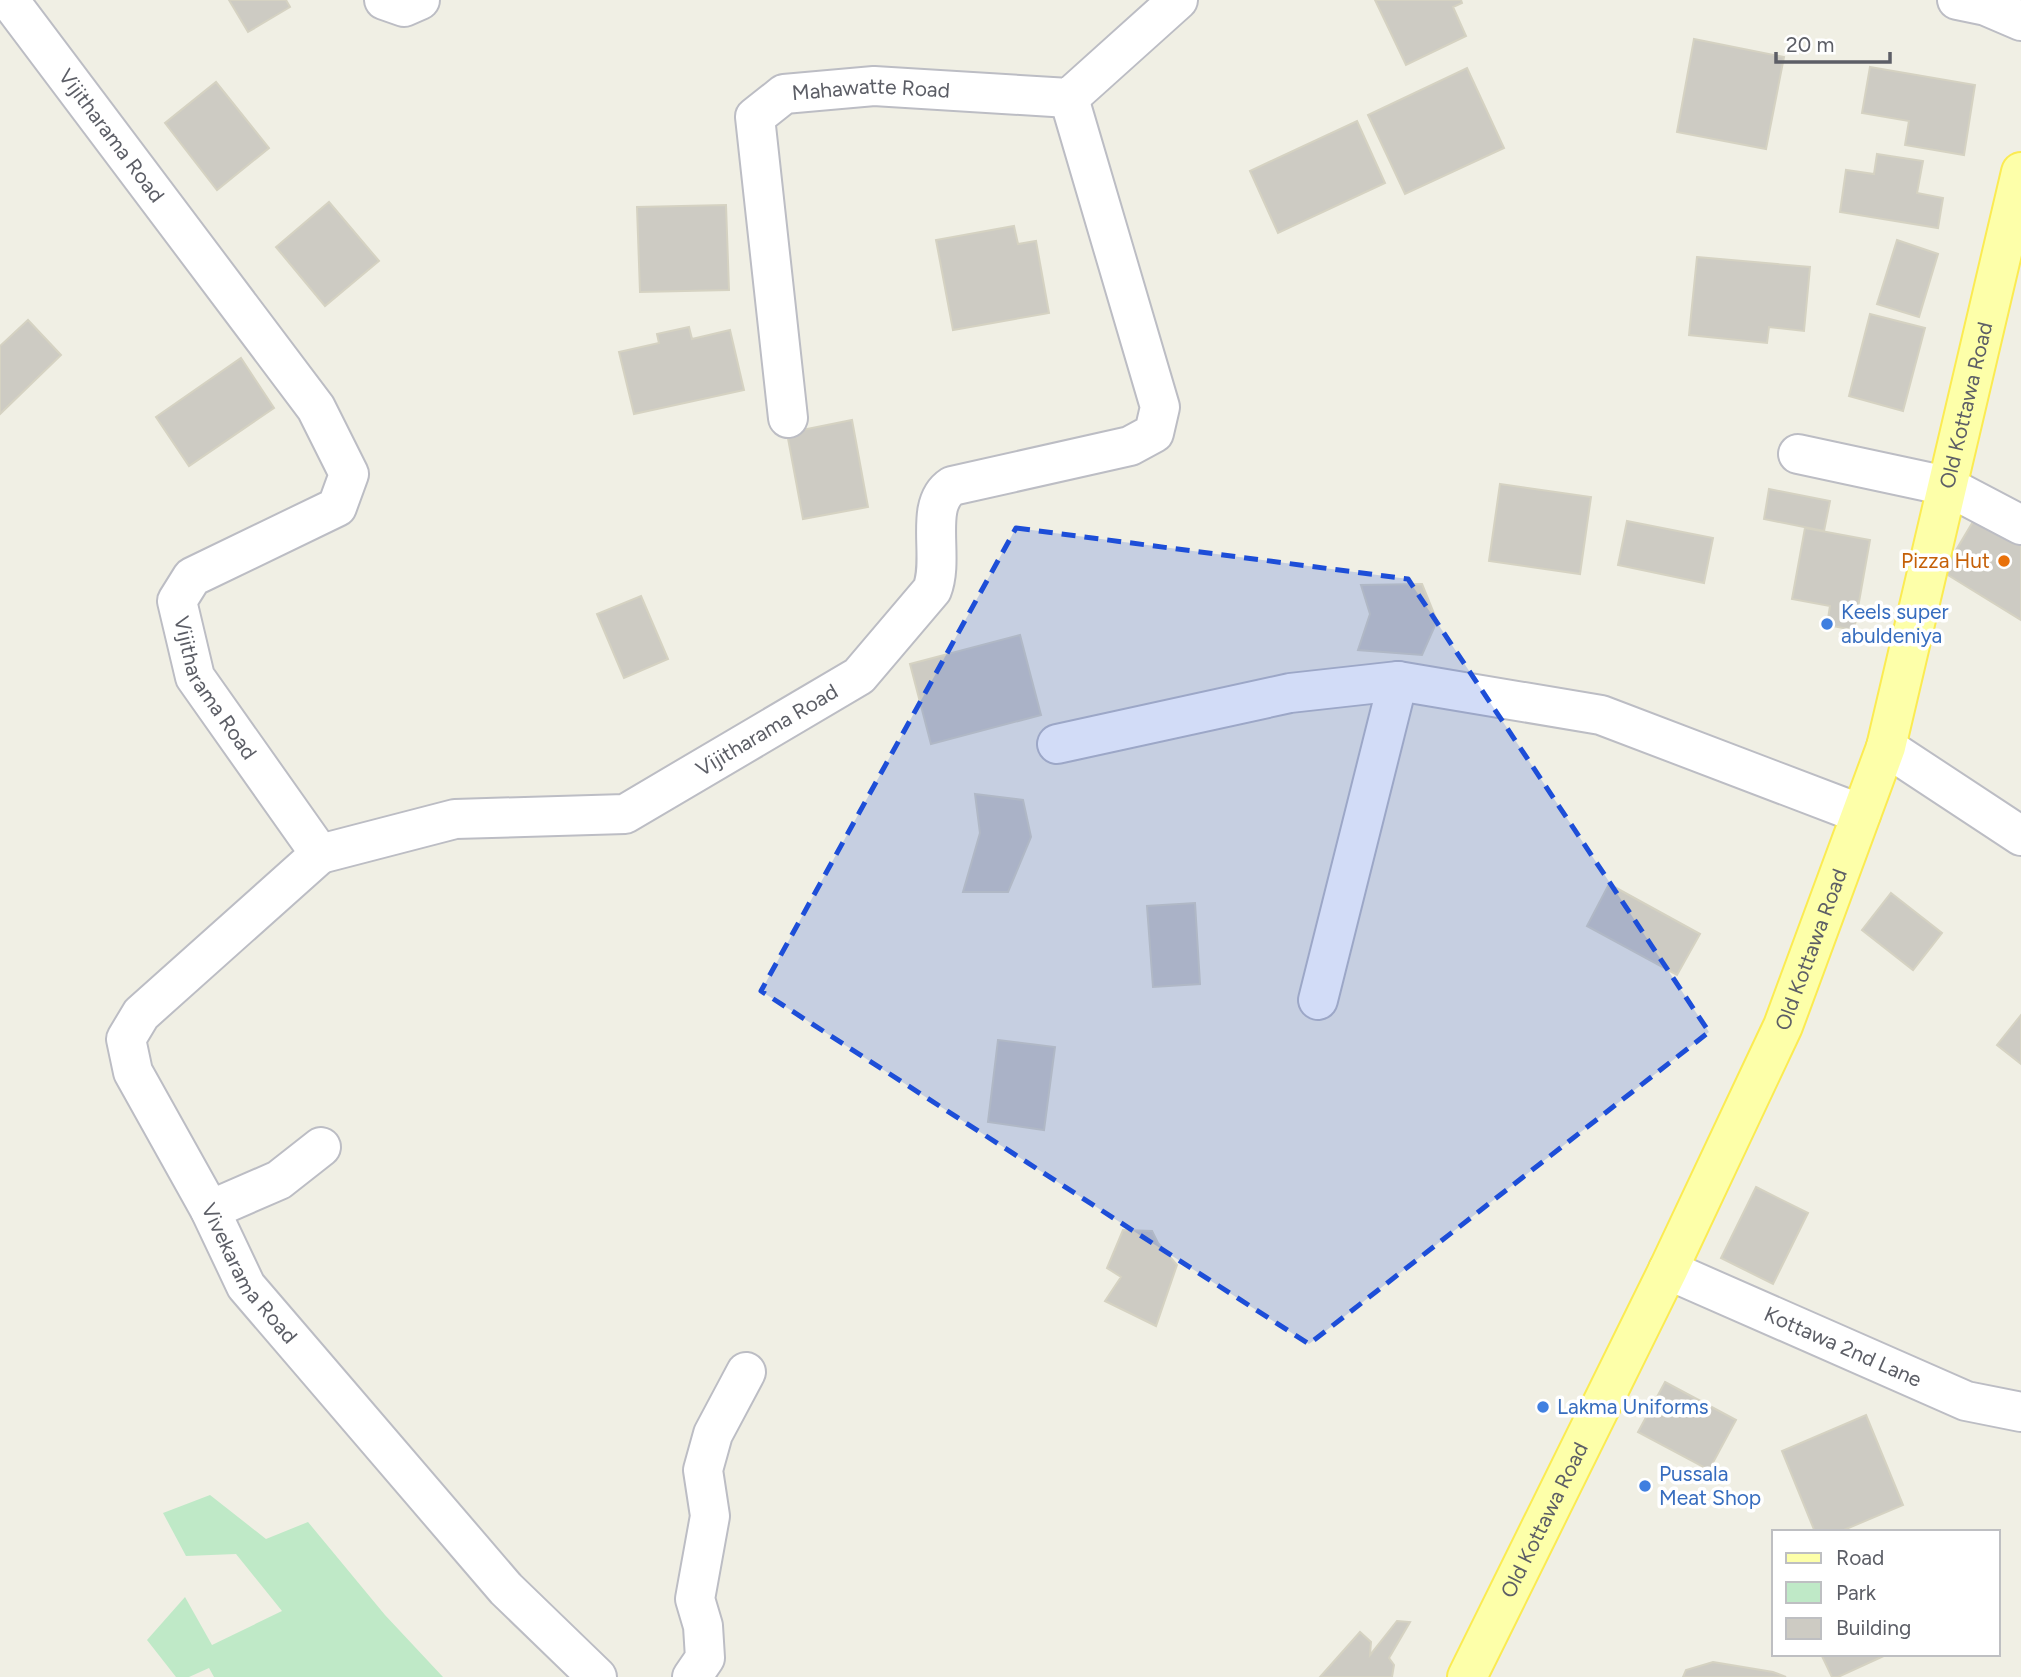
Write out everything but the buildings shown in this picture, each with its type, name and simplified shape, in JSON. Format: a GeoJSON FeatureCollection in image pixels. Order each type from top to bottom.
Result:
{"type":"FeatureCollection","features":[{"type":"Feature","properties":{"kind":"main road","name":"Old Kottawa Road"},"geometry":{"type":"LineString","coordinates":[[1467,1677],[1668,1270],[1783,1026],[1886,747],[2021,172]]}},
{"type":"Feature","properties":{"kind":"street","name":"Vijitharama Road"},"geometry":{"type":"LineString","coordinates":[[9,0],[316,408],[349,474],[337,507],[192,577],[177,601],[195,677],[320,854],[455,819],[625,814],[859,676],[932,590],[939,573],[935,511],[943,492],[952,486],[1130,446],[1154,433],[1160,407],[1069,98]]}},
{"type":"Feature","properties":{"kind":"street"},"geometry":{"type":"LineString","coordinates":[[384,0],[404,7],[420,0]]}},
{"type":"Feature","properties":{"kind":"street"},"geometry":{"type":"LineString","coordinates":[[1069,98],[1178,0]]}},
{"type":"Feature","properties":{"kind":"street"},"geometry":{"type":"LineString","coordinates":[[1957,0],[1986,6],[2021,21]]}},
{"type":"Feature","properties":{"kind":"street","name":"Mahawatte Road"},"geometry":{"type":"LineString","coordinates":[[788,418],[755,117],[784,94],[874,86],[1069,98]]}},
{"type":"Feature","properties":{"kind":"street"},"geometry":{"type":"LineString","coordinates":[[1798,454],[1947,486],[2021,525]]}},
{"type":"Feature","properties":{"kind":"street"},"geometry":{"type":"LineString","coordinates":[[1057,744],[1290,693],[1398,681],[1601,715],[1861,814]]}},
{"type":"Feature","properties":{"kind":"street"},"geometry":{"type":"LineString","coordinates":[[1318,1000],[1398,681]]}},
{"type":"Feature","properties":{"kind":"street"},"geometry":{"type":"LineString","coordinates":[[1886,747],[2021,836]]}},
{"type":"Feature","properties":{"kind":"street","name":"Vivekarama Road"},"geometry":{"type":"LineString","coordinates":[[320,854],[141,1014],[125,1039],[133,1072],[210,1210],[246,1286],[506,1589],[597,1677]]}},
{"type":"Feature","properties":{"kind":"street"},"geometry":{"type":"LineString","coordinates":[[210,1210],[279,1180],[321,1147]]}},
{"type":"Feature","properties":{"kind":"street","name":"Kottawa 2nd Lane"},"geometry":{"type":"LineString","coordinates":[[1668,1270],[1966,1401],[2021,1412]]}},
{"type":"Feature","properties":{"kind":"street"},"geometry":{"type":"LineString","coordinates":[[692,1677],[705,1658],[703,1626],[695,1599],[710,1516],[703,1470],[713,1434],[746,1372]]}},
{"type":"Feature","properties":{"kind":"highlighted area"},"geometry":{"type":"Polygon","coordinates":[[[1016,528],[1408,579],[1709,1032],[1309,1344],[761,991],[1016,528]]]}},
{"type":"Feature","properties":{"kind":"green space"},"geometry":{"type":"Polygon","coordinates":[[[210,1495],[266,1539],[308,1522],[385,1615],[443,1677],[214,1677],[209,1668],[189,1677],[176,1677],[147,1640],[185,1597],[212,1645],[282,1611],[236,1554],[186,1556],[163,1513],[210,1495]]]}},
{"type":"Feature","properties":{"kind":"place","name":"Pizza Hut"},"geometry":{"type":"Point","coordinates":[2004,561]}},
{"type":"Feature","properties":{"kind":"place","name":"Keels super abuldeniya"},"geometry":{"type":"Point","coordinates":[1827,624]}},
{"type":"Feature","properties":{"kind":"place","name":"Lakma Uniforms"},"geometry":{"type":"Point","coordinates":[1543,1407]}},
{"type":"Feature","properties":{"kind":"place","name":"Pussala Meat Shop"},"geometry":{"type":"Point","coordinates":[1645,1486]}}]}
